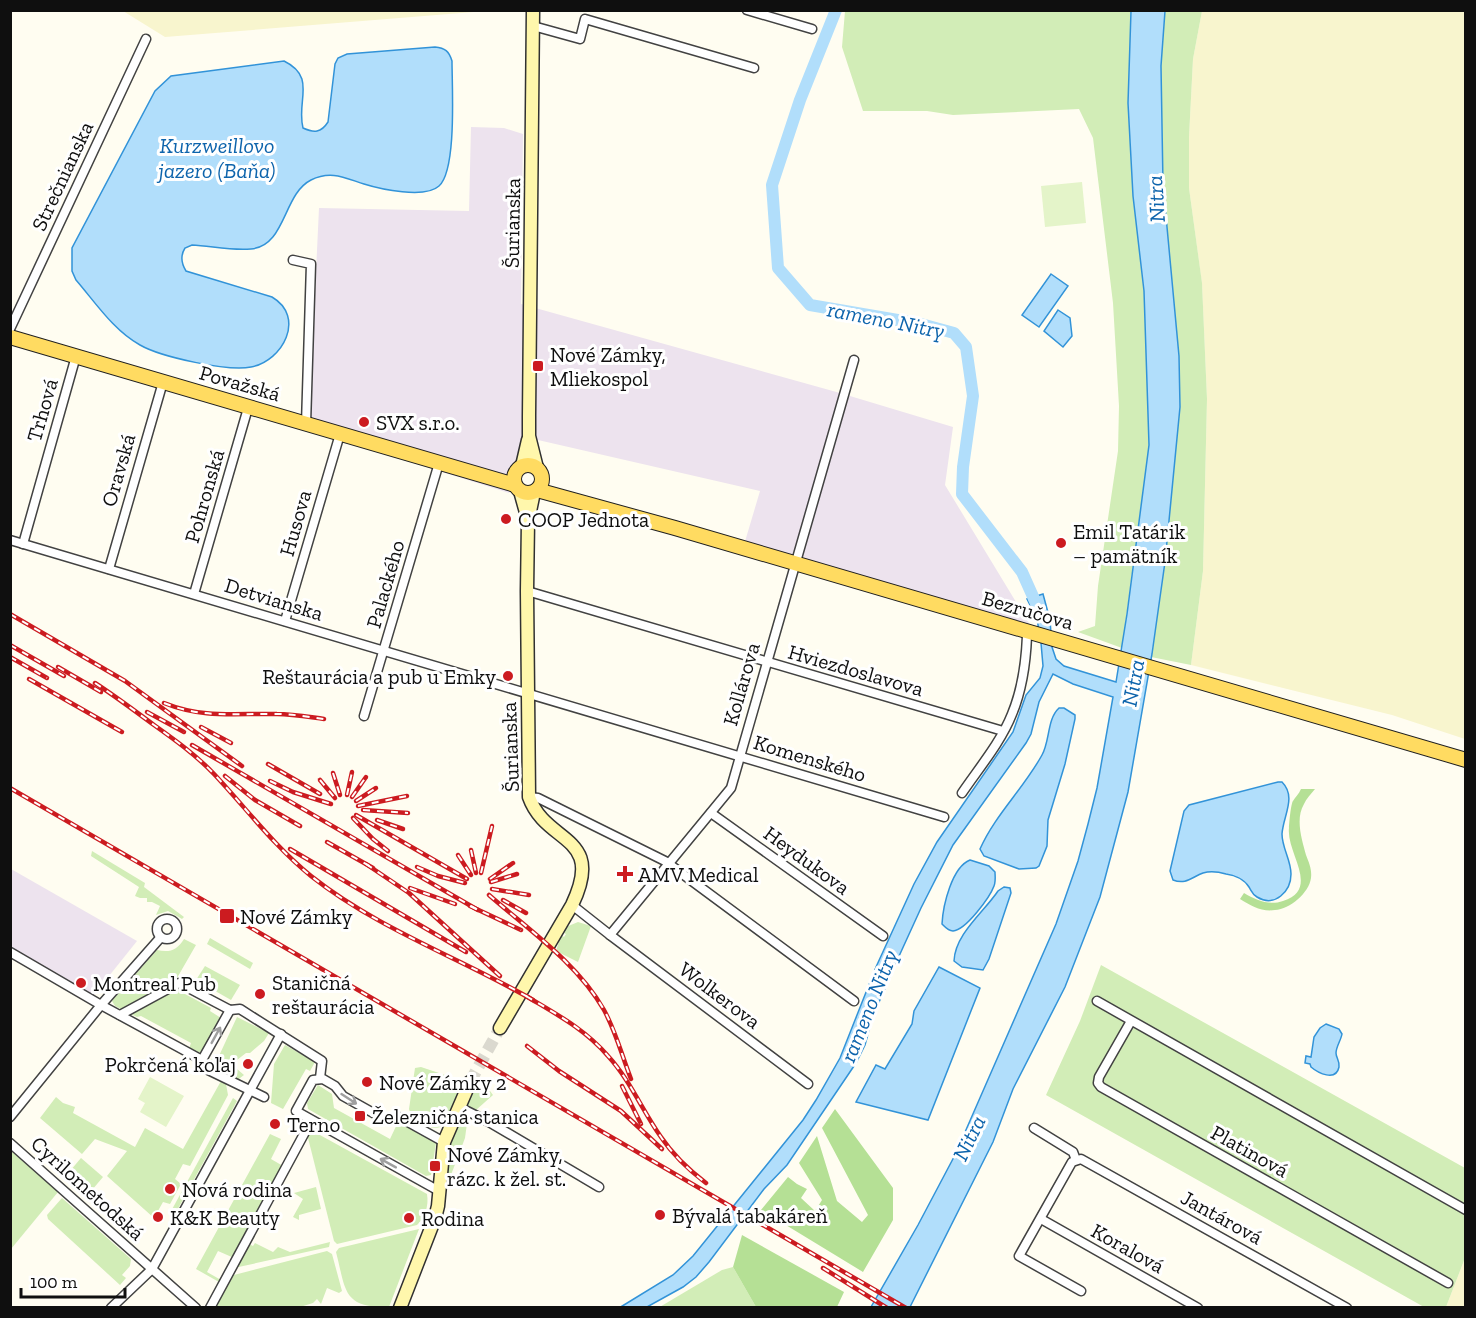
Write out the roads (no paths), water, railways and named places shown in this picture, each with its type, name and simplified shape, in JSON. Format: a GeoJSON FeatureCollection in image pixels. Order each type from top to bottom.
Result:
{"type":"FeatureCollection","features":[{"type":"Feature","properties":{"kind":"main road","name":"Považská"},"geometry":{"type":"LineString","coordinates":[[10,337],[248,408],[340,434],[367,438],[517,488]]}},
{"type":"Feature","properties":{"kind":"main road","name":"Bezručova"},"geometry":{"type":"LineString","coordinates":[[519,468],[530,465],[538,482],[580,501],[795,563],[1030,635],[1101,652],[1466,760]]}},
{"type":"Feature","properties":{"kind":"main road","name":"Považská"},"geometry":{"type":"LineString","coordinates":[[459,468],[501,472],[519,468]]}},
{"type":"Feature","properties":{"kind":"main road"},"geometry":{"type":"LineString","coordinates":[[517,488],[514,478],[519,468]]}},
{"type":"Feature","properties":{"kind":"main road","name":"Bezručova"},"geometry":{"type":"LineString","coordinates":[[517,488],[527,494],[538,482]]}},
{"type":"Feature","properties":{"kind":"street","name":"Šurianska"},"geometry":{"type":"LineString","coordinates":[[500,1028],[572,904],[582,879],[579,855],[571,843],[535,809],[530,797],[527,693],[528,521],[538,482],[529,436],[533,10]]}},
{"type":"Feature","properties":{"kind":"street"},"geometry":{"type":"LineString","coordinates":[[747,10],[812,29]]}},
{"type":"Feature","properties":{"kind":"street"},"geometry":{"type":"LineString","coordinates":[[533,26],[580,39],[585,19],[754,68]]}},
{"type":"Feature","properties":{"kind":"street","name":"Strečnianska"},"geometry":{"type":"LineString","coordinates":[[10,329],[146,39]]}},
{"type":"Feature","properties":{"kind":"street"},"geometry":{"type":"LineString","coordinates":[[293,260],[311,264],[306,424]]}},
{"type":"Feature","properties":{"kind":"street","name":"Trhová"},"geometry":{"type":"LineString","coordinates":[[23,544],[76,356]]}},
{"type":"Feature","properties":{"kind":"street","name":"Kollárova"},"geometry":{"type":"LineString","coordinates":[[610,935],[731,788],[854,360]]}},
{"type":"Feature","properties":{"kind":"street","name":"Oravská"},"geometry":{"type":"LineString","coordinates":[[109,569],[163,382]]}},
{"type":"Feature","properties":{"kind":"street","name":"Pohronská"},"geometry":{"type":"LineString","coordinates":[[194,594],[248,408]]}},
{"type":"Feature","properties":{"kind":"street","name":"Husova"},"geometry":{"type":"LineString","coordinates":[[285,621],[340,434]]}},
{"type":"Feature","properties":{"kind":"street","name":"Šurianska"},"geometry":{"type":"LineString","coordinates":[[519,468],[529,436]]}},
{"type":"Feature","properties":{"kind":"street","name":"Palackého"},"geometry":{"type":"LineString","coordinates":[[364,716],[439,463]]}},
{"type":"Feature","properties":{"kind":"street","name":"Šurianska"},"geometry":{"type":"LineString","coordinates":[[517,488],[528,521]]}},
{"type":"Feature","properties":{"kind":"street","name":"Detvianska"},"geometry":{"type":"LineString","coordinates":[[10,540],[527,693]]}},
{"type":"Feature","properties":{"kind":"street","name":"Hviezdoslavova"},"geometry":{"type":"LineString","coordinates":[[527,591],[1003,731]]}},
{"type":"Feature","properties":{"kind":"street"},"geometry":{"type":"LineString","coordinates":[[962,793],[1003,731],[1017,700],[1030,635]]}},
{"type":"Feature","properties":{"kind":"street","name":"Komenského"},"geometry":{"type":"LineString","coordinates":[[527,693],[944,817]]}},
{"type":"Feature","properties":{"kind":"street"},"geometry":{"type":"LineString","coordinates":[[530,797],[538,798],[669,864],[854,1001]]}},
{"type":"Feature","properties":{"kind":"street","name":"Heydukova"},"geometry":{"type":"LineString","coordinates":[[711,813],[883,936]]}},
{"type":"Feature","properties":{"kind":"street"},"geometry":{"type":"LineString","coordinates":[[572,904],[610,935]]}},
{"type":"Feature","properties":{"kind":"street","name":"Wolkerova"},"geometry":{"type":"LineString","coordinates":[[610,935],[808,1084]]}},
{"type":"Feature","properties":{"kind":"street"},"geometry":{"type":"LineString","coordinates":[[10,1117],[101,1005],[161,938]]}},
{"type":"Feature","properties":{"kind":"street"},"geometry":{"type":"LineString","coordinates":[[10,952],[120,1016],[202,1060],[230,1010]]}},
{"type":"Feature","properties":{"kind":"street"},"geometry":{"type":"LineString","coordinates":[[120,1016],[179,983],[230,1010],[240,1009],[322,1061],[320,1078]]}},
{"type":"Feature","properties":{"kind":"street"},"geometry":{"type":"LineString","coordinates":[[1097,1001],[1466,1210]]}},
{"type":"Feature","properties":{"kind":"street","name":"Platinová"},"geometry":{"type":"LineString","coordinates":[[1131,1021],[1099,1077],[1098,1083],[1101,1087],[1448,1283]]}},
{"type":"Feature","properties":{"kind":"street"},"geometry":{"type":"LineString","coordinates":[[111,1308],[152,1269],[281,1034]]}},
{"type":"Feature","properties":{"kind":"street"},"geometry":{"type":"LineString","coordinates":[[204,1068],[264,1097]]}},
{"type":"Feature","properties":{"kind":"street"},"geometry":{"type":"LineString","coordinates":[[439,1191],[296,1111],[313,1080],[320,1078],[335,1086],[343,1096],[384,1119],[399,1116],[444,1142]]}},
{"type":"Feature","properties":{"kind":"street"},"geometry":{"type":"LineString","coordinates":[[400,1308],[435,1218],[444,1142],[470,1082]]}},
{"type":"Feature","properties":{"kind":"street"},"geometry":{"type":"LineString","coordinates":[[459,1107],[490,1121],[599,1187]]}},
{"type":"Feature","properties":{"kind":"street"},"geometry":{"type":"LineString","coordinates":[[210,1308],[311,1121]]}},
{"type":"Feature","properties":{"kind":"street","name":"Jantárová"},"geometry":{"type":"LineString","coordinates":[[1034,1128],[1073,1152],[1078,1160],[1347,1308]]}},
{"type":"Feature","properties":{"kind":"street","name":"Cyrilometodská"},"geometry":{"type":"LineString","coordinates":[[10,1143],[196,1308]]}},
{"type":"Feature","properties":{"kind":"street"},"geometry":{"type":"LineString","coordinates":[[1078,1160],[1071,1162],[1019,1256],[1081,1291]]}},
{"type":"Feature","properties":{"kind":"street","name":"Koralová"},"geometry":{"type":"LineString","coordinates":[[1041,1219],[1198,1308]]}},
{"type":"Feature","properties":{"kind":"water","name":"Nitra"},"geometry":{"type":"Polygon","coordinates":[[[1131,11],[1165,11],[1161,66],[1163,184],[1179,356],[1180,407],[1165,562],[1128,792],[1100,897],[1065,987],[1013,1089],[993,1142],[910,1307],[871,1307],[955,1155],[1056,924],[1078,861],[1097,788],[1113,697],[1073,684],[1053,674],[1039,702],[1031,734],[1026,743],[953,845],[921,908],[873,1016],[865,1045],[856,1063],[787,1165],[764,1189],[696,1277],[647,1307],[619,1308],[673,1275],[693,1256],[803,1120],[816,1100],[840,1058],[876,967],[914,884],[937,842],[1013,732],[1026,695],[1040,678],[1043,666],[1041,643],[1037,619],[1027,599],[1043,594],[1056,659],[1064,666],[1116,682],[1149,445],[1144,291],[1133,196],[1128,103],[1131,11]]]}},
{"type":"Feature","properties":{"kind":"water","name":"Kurzweillovo jazero (Baňa)"},"geometry":{"type":"Polygon","coordinates":[[[435,47],[446,51],[452,61],[451,146],[445,177],[439,186],[424,192],[402,192],[338,176],[318,177],[302,187],[278,230],[262,246],[251,249],[229,249],[192,245],[185,248],[182,260],[186,271],[272,297],[282,306],[288,316],[289,326],[281,347],[273,356],[262,363],[241,368],[195,362],[150,350],[131,339],[105,316],[76,280],[72,271],[72,248],[155,91],[171,76],[284,61],[294,67],[303,82],[303,128],[317,131],[328,122],[335,64],[338,58],[347,54],[435,47]]]}},
{"type":"Feature","properties":{"kind":"water"},"geometry":{"type":"Polygon","coordinates":[[[1051,274],[1068,286],[1039,327],[1022,315],[1051,274]]]}},
{"type":"Feature","properties":{"kind":"water"},"geometry":{"type":"Polygon","coordinates":[[[1058,310],[1070,318],[1072,336],[1063,347],[1044,331],[1058,310]]]}},
{"type":"Feature","properties":{"kind":"water"},"geometry":{"type":"Polygon","coordinates":[[[1059,708],[1064,708],[1075,715],[1075,719],[1065,764],[1048,820],[1047,846],[1039,866],[1019,869],[984,856],[980,849],[986,837],[1042,755],[1052,718],[1059,708]]]}},
{"type":"Feature","properties":{"kind":"water"},"geometry":{"type":"Polygon","coordinates":[[[1282,782],[1286,788],[1289,800],[1282,834],[1291,874],[1288,886],[1281,896],[1264,900],[1254,895],[1242,880],[1217,872],[1203,873],[1185,881],[1173,880],[1170,871],[1184,811],[1189,805],[1282,782]]]}},
{"type":"Feature","properties":{"kind":"water"},"geometry":{"type":"Polygon","coordinates":[[[970,860],[989,866],[995,872],[995,884],[988,898],[971,919],[958,929],[951,931],[942,924],[944,907],[953,878],[958,870],[970,860]]]}},
{"type":"Feature","properties":{"kind":"water"},"geometry":{"type":"Polygon","coordinates":[[[1004,887],[1010,888],[1011,893],[989,959],[983,970],[962,967],[954,961],[959,942],[998,891],[1004,887]]]}},
{"type":"Feature","properties":{"kind":"water"},"geometry":{"type":"Polygon","coordinates":[[[939,967],[980,988],[928,1120],[856,1102],[876,1065],[885,1069],[912,1024],[914,1011],[939,967]]]}},
{"type":"Feature","properties":{"kind":"water"},"geometry":{"type":"Polygon","coordinates":[[[1326,1024],[1339,1029],[1342,1034],[1336,1053],[1339,1067],[1337,1072],[1331,1075],[1318,1072],[1310,1064],[1305,1063],[1306,1056],[1311,1057],[1314,1037],[1326,1024]]]}},
{"type":"Feature","properties":{"kind":"waterway","name":"rameno Nitry"},"geometry":{"type":"LineString","coordinates":[[836,10],[800,100],[772,185],[778,268],[810,305],[921,324],[954,333],[966,347],[973,396],[963,467],[962,494],[1022,572],[1039,610]]}},
{"type":"Feature","properties":{"kind":"tunnel"},"geometry":{"type":"LineString","coordinates":[[470,1082],[500,1028]]}},
{"type":"Feature","properties":{"kind":"railway"},"geometry":{"type":"LineString","coordinates":[[10,614],[125,681],[242,766]]}},
{"type":"Feature","properties":{"kind":"railway"},"geometry":{"type":"LineString","coordinates":[[10,645],[64,676]]}},
{"type":"Feature","properties":{"kind":"railway"},"geometry":{"type":"LineString","coordinates":[[10,657],[47,678]]}},
{"type":"Feature","properties":{"kind":"railway"},"geometry":{"type":"LineString","coordinates":[[58,667],[101,692]]}},
{"type":"Feature","properties":{"kind":"railway"},"geometry":{"type":"LineString","coordinates":[[29,679],[122,732]]}},
{"type":"Feature","properties":{"kind":"railway"},"geometry":{"type":"LineString","coordinates":[[95,683],[200,760],[285,852],[311,876],[337,895],[391,927],[533,1000]]}},
{"type":"Feature","properties":{"kind":"railway"},"geometry":{"type":"LineString","coordinates":[[164,703],[207,713],[283,714],[324,719]]}},
{"type":"Feature","properties":{"kind":"railway"},"geometry":{"type":"LineString","coordinates":[[147,712],[184,732]]}},
{"type":"Feature","properties":{"kind":"railway"},"geometry":{"type":"LineString","coordinates":[[201,727],[231,743]]}},
{"type":"Feature","properties":{"kind":"railway"},"geometry":{"type":"LineString","coordinates":[[192,745],[478,910]]}},
{"type":"Feature","properties":{"kind":"railway"},"geometry":{"type":"LineString","coordinates":[[268,764],[320,794]]}},
{"type":"Feature","properties":{"kind":"railway"},"geometry":{"type":"LineString","coordinates":[[347,795],[352,772]]}},
{"type":"Feature","properties":{"kind":"railway"},"geometry":{"type":"LineString","coordinates":[[333,773],[340,795]]}},
{"type":"Feature","properties":{"kind":"railway"},"geometry":{"type":"LineString","coordinates":[[225,776],[255,800],[300,826]]}},
{"type":"Feature","properties":{"kind":"railway"},"geometry":{"type":"LineString","coordinates":[[352,797],[366,777]]}},
{"type":"Feature","properties":{"kind":"railway"},"geometry":{"type":"LineString","coordinates":[[320,780],[335,798]]}},
{"type":"Feature","properties":{"kind":"railway"},"geometry":{"type":"LineString","coordinates":[[270,781],[293,792],[331,804]]}},
{"type":"Feature","properties":{"kind":"railway"},"geometry":{"type":"LineString","coordinates":[[10,788],[906,1308]]}},
{"type":"Feature","properties":{"kind":"railway"},"geometry":{"type":"LineString","coordinates":[[356,801],[376,788]]}},
{"type":"Feature","properties":{"kind":"railway"},"geometry":{"type":"LineString","coordinates":[[358,806],[407,796]]}},
{"type":"Feature","properties":{"kind":"railway"},"geometry":{"type":"LineString","coordinates":[[363,810],[408,813]]}},
{"type":"Feature","properties":{"kind":"railway"},"geometry":{"type":"LineString","coordinates":[[356,815],[467,879]]}},
{"type":"Feature","properties":{"kind":"railway"},"geometry":{"type":"LineString","coordinates":[[353,818],[388,851]]}},
{"type":"Feature","properties":{"kind":"railway"},"geometry":{"type":"LineString","coordinates":[[377,820],[403,829]]}},
{"type":"Feature","properties":{"kind":"railway"},"geometry":{"type":"LineString","coordinates":[[481,873],[492,826]]}},
{"type":"Feature","properties":{"kind":"railway"},"geometry":{"type":"LineString","coordinates":[[327,842],[373,868]]}},
{"type":"Feature","properties":{"kind":"railway"},"geometry":{"type":"LineString","coordinates":[[290,849],[466,952]]}},
{"type":"Feature","properties":{"kind":"railway"},"geometry":{"type":"LineString","coordinates":[[471,850],[476,873]]}},
{"type":"Feature","properties":{"kind":"railway"},"geometry":{"type":"LineString","coordinates":[[458,855],[471,875]]}},
{"type":"Feature","properties":{"kind":"railway"},"geometry":{"type":"LineString","coordinates":[[490,879],[513,863]]}},
{"type":"Feature","properties":{"kind":"railway"},"geometry":{"type":"LineString","coordinates":[[366,864],[409,893],[500,976]]}},
{"type":"Feature","properties":{"kind":"railway"},"geometry":{"type":"LineString","coordinates":[[417,867],[438,876],[465,883]]}},
{"type":"Feature","properties":{"kind":"railway"},"geometry":{"type":"LineString","coordinates":[[491,882],[517,874]]}},
{"type":"Feature","properties":{"kind":"railway"},"geometry":{"type":"LineString","coordinates":[[410,888],[455,904]]}},
{"type":"Feature","properties":{"kind":"railway"},"geometry":{"type":"LineString","coordinates":[[492,889],[529,895]]}},
{"type":"Feature","properties":{"kind":"railway"},"geometry":{"type":"LineString","coordinates":[[489,895],[566,962],[593,993],[612,1027],[631,1079]]}},
{"type":"Feature","properties":{"kind":"railway"},"geometry":{"type":"LineString","coordinates":[[503,900],[526,913]]}},
{"type":"Feature","properties":{"kind":"railway"},"geometry":{"type":"LineString","coordinates":[[470,906],[521,930]]}},
{"type":"Feature","properties":{"kind":"railway"},"geometry":{"type":"LineString","coordinates":[[526,996],[570,1023],[599,1046],[623,1075],[666,1144],[693,1173],[706,1183]]}},
{"type":"Feature","properties":{"kind":"railway"},"geometry":{"type":"LineString","coordinates":[[527,1046],[559,1071],[621,1111],[662,1149]]}},
{"type":"Feature","properties":{"kind":"railway"},"geometry":{"type":"LineString","coordinates":[[622,1086],[641,1124]]}},
{"type":"Feature","properties":{"kind":"railway"},"geometry":{"type":"LineString","coordinates":[[823,1268],[887,1308]]}},
{"type":"Feature","properties":{"kind":"place","name":"Nové Zámky, Mliekospol"},"geometry":{"type":"Point","coordinates":[538,366]}},
{"type":"Feature","properties":{"kind":"place","name":"SVX s.r.o."},"geometry":{"type":"Point","coordinates":[364,422]}},
{"type":"Feature","properties":{"kind":"place","name":"COOP Jednota"},"geometry":{"type":"Point","coordinates":[506,519]}},
{"type":"Feature","properties":{"kind":"place","name":"Emil Tatárik – pamätník"},"geometry":{"type":"Point","coordinates":[1061,543]}},
{"type":"Feature","properties":{"kind":"place","name":"Reštaurácia a pub u Emky"},"geometry":{"type":"Point","coordinates":[508,676]}},
{"type":"Feature","properties":{"kind":"place","name":"AMV Medical"},"geometry":{"type":"Point","coordinates":[625,874]}},
{"type":"Feature","properties":{"kind":"place","name":"Nové Zámky"},"geometry":{"type":"Point","coordinates":[227,916]}},
{"type":"Feature","properties":{"kind":"place","name":"Montreal Pub"},"geometry":{"type":"Point","coordinates":[81,983]}},
{"type":"Feature","properties":{"kind":"place","name":"Staničná reštaurácia"},"geometry":{"type":"Point","coordinates":[260,994]}},
{"type":"Feature","properties":{"kind":"place","name":"Pokrčená koľaj"},"geometry":{"type":"Point","coordinates":[248,1064]}},
{"type":"Feature","properties":{"kind":"place","name":"Nové Zámky 2"},"geometry":{"type":"Point","coordinates":[367,1082]}},
{"type":"Feature","properties":{"kind":"place","name":"Železničná stanica"},"geometry":{"type":"Point","coordinates":[360,1116]}},
{"type":"Feature","properties":{"kind":"place","name":"Terno"},"geometry":{"type":"Point","coordinates":[275,1124]}},
{"type":"Feature","properties":{"kind":"place","name":"Nové Zámky, rázc. k žel. st."},"geometry":{"type":"Point","coordinates":[435,1166]}},
{"type":"Feature","properties":{"kind":"place","name":"Nová rodina"},"geometry":{"type":"Point","coordinates":[170,1189]}},
{"type":"Feature","properties":{"kind":"place","name":"Bývalá tabakáreň"},"geometry":{"type":"Point","coordinates":[660,1215]}},
{"type":"Feature","properties":{"kind":"place","name":"K&K Beauty"},"geometry":{"type":"Point","coordinates":[158,1217]}},
{"type":"Feature","properties":{"kind":"place","name":"Rodina"},"geometry":{"type":"Point","coordinates":[409,1218]}}]}
